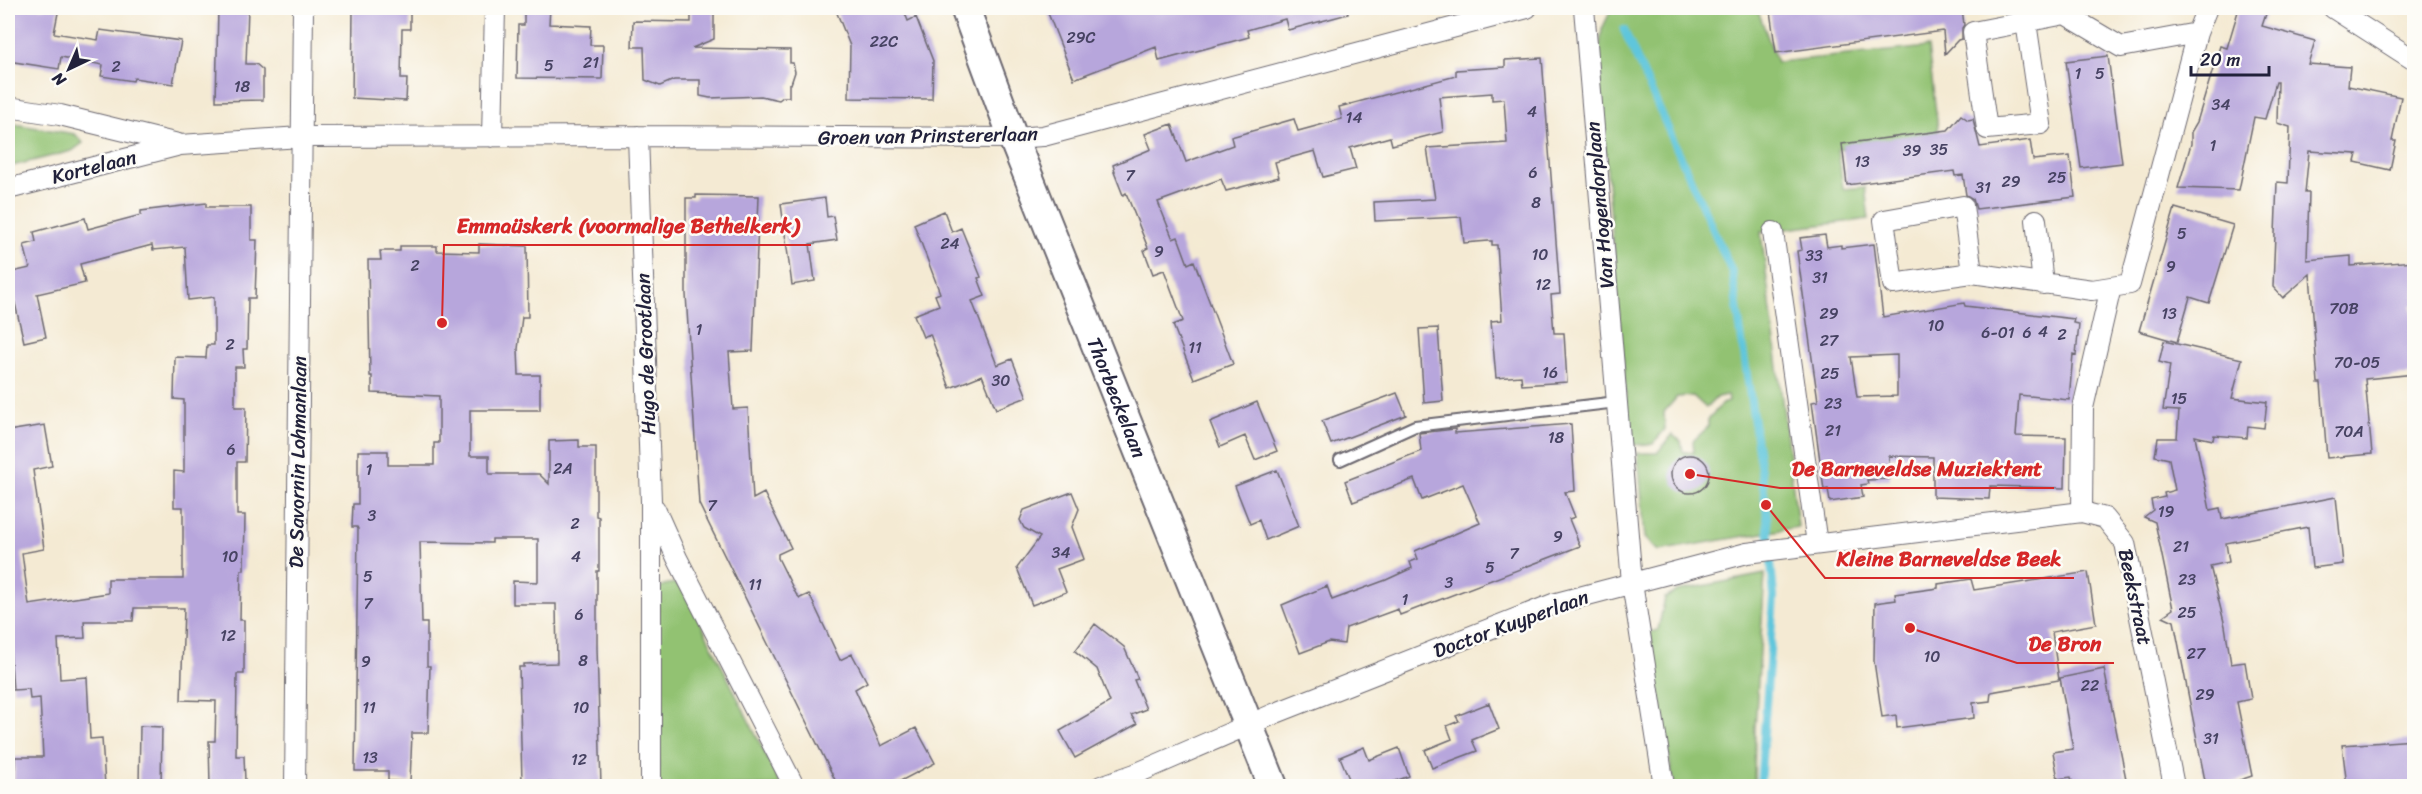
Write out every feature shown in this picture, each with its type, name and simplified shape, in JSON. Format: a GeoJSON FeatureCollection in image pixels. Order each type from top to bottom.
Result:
{"type":"FeatureCollection","features":[{"type":"Feature","properties":{"kind":"main road","name":"Thorbeckelaan"},"geometry":{"type":"LineString","coordinates":[[965,8],[1013,138],[1273,786]]}},
{"type":"Feature","properties":{"kind":"street","name":"De Savornin Lohmanlaan"},"geometry":{"type":"LineString","coordinates":[[295,786],[303,8]]}},
{"type":"Feature","properties":{"kind":"street"},"geometry":{"type":"LineString","coordinates":[[492,137],[495,8]]}},
{"type":"Feature","properties":{"kind":"street","name":"Groen van Prinstererlaan"},"geometry":{"type":"LineString","coordinates":[[301,137],[1013,138],[1043,136],[1527,8]]}},
{"type":"Feature","properties":{"kind":"street","name":"Van Hogendorplaan"},"geometry":{"type":"LineString","coordinates":[[1584,8],[1632,583],[1664,786]]}},
{"type":"Feature","properties":{"kind":"street"},"geometry":{"type":"LineString","coordinates":[[2082,512],[2083,408],[2197,33],[2207,8]]}},
{"type":"Feature","properties":{"kind":"street"},"geometry":{"type":"LineString","coordinates":[[2332,8],[2415,60]]}},
{"type":"Feature","properties":{"kind":"street"},"geometry":{"type":"LineString","coordinates":[[2026,22],[2041,124],[1986,129],[1973,32],[2065,14],[2121,47],[2197,33]]}},
{"type":"Feature","properties":{"kind":"street","name":"Kortelaan"},"geometry":{"type":"LineString","coordinates":[[8,107],[60,115],[180,145]]}},
{"type":"Feature","properties":{"kind":"street","name":"Hugo de Grootlaan"},"geometry":{"type":"LineString","coordinates":[[638,136],[651,501],[651,786]]}},
{"type":"Feature","properties":{"kind":"street","name":"Kortelaan"},"geometry":{"type":"LineString","coordinates":[[8,189],[180,145],[301,137]]}},
{"type":"Feature","properties":{"kind":"street"},"geometry":{"type":"LineString","coordinates":[[1972,273],[1963,206],[1884,220],[1893,284],[1972,273],[2043,285],[2092,290],[2120,286]]}},
{"type":"Feature","properties":{"kind":"street"},"geometry":{"type":"LineString","coordinates":[[2036,220],[2043,285]]}},
{"type":"Feature","properties":{"kind":"street"},"geometry":{"type":"LineString","coordinates":[[1773,232],[1812,544]]}},
{"type":"Feature","properties":{"kind":"street","name":"Hugo de Grootlaan"},"geometry":{"type":"LineString","coordinates":[[651,501],[676,558],[794,786]]}},
{"type":"Feature","properties":{"kind":"street","name":"Doctor Kuyperlaan"},"geometry":{"type":"LineString","coordinates":[[1101,786],[1553,604],[1747,553],[2082,512]]}},
{"type":"Feature","properties":{"kind":"street","name":"Beekstraat"},"geometry":{"type":"LineString","coordinates":[[2082,512],[2105,518],[2125,543],[2174,786]]}},
{"type":"Feature","properties":{"kind":"lane"},"geometry":{"type":"LineString","coordinates":[[1340,460],[1414,426],[1617,402]]}},
{"type":"Feature","properties":{"kind":"green space"},"geometry":{"type":"Polygon","coordinates":[[[1612,8],[1757,8],[1777,62],[1928,47],[1939,137],[1838,149],[1843,189],[1865,187],[1869,219],[1761,232],[1798,527],[1658,551],[1645,538],[1638,453],[1657,453],[1672,435],[1681,441],[1683,452],[1694,452],[1693,441],[1708,427],[1708,419],[1722,404],[1729,402],[1728,395],[1717,397],[1706,408],[1693,396],[1677,397],[1664,412],[1665,429],[1653,444],[1630,445],[1598,63],[1602,29],[1612,8]]]}},
{"type":"Feature","properties":{"kind":"green space"},"geometry":{"type":"Polygon","coordinates":[[[8,123],[75,134],[83,143],[72,151],[8,167],[8,123]]]}},
{"type":"Feature","properties":{"kind":"green space"},"geometry":{"type":"Polygon","coordinates":[[[1765,574],[1755,728],[1754,786],[1675,786],[1650,632],[1658,630],[1665,598],[1677,591],[1765,574]]]}},
{"type":"Feature","properties":{"kind":"green space"},"geometry":{"type":"Polygon","coordinates":[[[674,583],[685,591],[781,786],[658,786],[658,590],[664,585],[674,583]]]}},
{"type":"Feature","properties":{"kind":"building"},"geometry":{"type":"Polygon","coordinates":[[[15,8],[59,8],[54,33],[98,40],[100,30],[181,41],[173,84],[101,76],[103,65],[61,57],[59,69],[8,61],[8,34],[11,35],[15,8]]]}},
{"type":"Feature","properties":{"kind":"building"},"geometry":{"type":"Polygon","coordinates":[[[218,8],[248,8],[246,64],[256,64],[263,70],[263,100],[216,101],[218,8]]]}},
{"type":"Feature","properties":{"kind":"building"},"geometry":{"type":"Polygon","coordinates":[[[353,8],[410,8],[410,29],[402,29],[401,79],[407,79],[406,101],[352,98],[353,8]]]}},
{"type":"Feature","properties":{"kind":"building"},"geometry":{"type":"Polygon","coordinates":[[[524,8],[550,8],[549,24],[591,26],[590,45],[603,45],[602,79],[517,78],[518,25],[524,25],[524,8]]]}},
{"type":"Feature","properties":{"kind":"building"},"geometry":{"type":"Polygon","coordinates":[[[691,8],[714,8],[714,39],[692,48],[790,50],[790,63],[793,63],[795,72],[789,84],[789,97],[779,100],[761,96],[710,98],[700,96],[700,80],[674,80],[660,86],[645,80],[644,47],[632,47],[633,21],[691,22],[691,8]]]}},
{"type":"Feature","properties":{"kind":"building"},"geometry":{"type":"Polygon","coordinates":[[[835,8],[903,8],[908,21],[916,17],[933,61],[932,99],[849,98],[850,46],[835,8]]]}},
{"type":"Feature","properties":{"kind":"building"},"geometry":{"type":"Polygon","coordinates":[[[1046,8],[1347,8],[1348,14],[1288,30],[1285,19],[1247,30],[1249,37],[1159,61],[1156,47],[1074,79],[1046,8]]]}},
{"type":"Feature","properties":{"kind":"building"},"geometry":{"type":"Polygon","coordinates":[[[1799,8],[1962,8],[1964,25],[1962,39],[1958,40],[1945,54],[1943,31],[1776,53],[1770,11],[1799,8]]]}},
{"type":"Feature","properties":{"kind":"building"},"geometry":{"type":"Polygon","coordinates":[[[2239,8],[2268,8],[2262,26],[2315,41],[2308,64],[2350,67],[2348,86],[2401,97],[2392,141],[2396,141],[2390,170],[2355,162],[2357,154],[2309,151],[2305,193],[2309,193],[2307,260],[2351,256],[2351,266],[2415,261],[2415,305],[2411,305],[2415,333],[2415,374],[2365,379],[2372,454],[2327,458],[2321,383],[2318,383],[2310,274],[2283,298],[2273,287],[2277,182],[2288,183],[2290,127],[2277,123],[2278,82],[2276,82],[2265,119],[2254,117],[2239,190],[2178,188],[2191,144],[2191,132],[2197,122],[2220,46],[2227,48],[2239,8]]]}},
{"type":"Feature","properties":{"kind":"building"},"geometry":{"type":"Polygon","coordinates":[[[2108,56],[2122,163],[2081,168],[2066,61],[2108,56]]]}},
{"type":"Feature","properties":{"kind":"building"},"geometry":{"type":"Polygon","coordinates":[[[1542,58],[1560,294],[1551,295],[1554,333],[1564,333],[1567,382],[1522,385],[1521,376],[1496,378],[1491,321],[1502,320],[1497,245],[1492,245],[1492,241],[1464,243],[1461,217],[1375,221],[1374,202],[1435,199],[1427,148],[1507,143],[1504,99],[1492,100],[1492,93],[1439,97],[1443,132],[1392,145],[1390,137],[1350,148],[1356,169],[1323,177],[1315,151],[1275,162],[1279,177],[1226,191],[1221,179],[1158,202],[1173,239],[1178,237],[1188,264],[1194,261],[1233,364],[1194,379],[1173,325],[1183,321],[1164,270],[1153,274],[1144,250],[1148,248],[1126,193],[1123,195],[1114,172],[1113,165],[1151,149],[1145,134],[1172,124],[1186,162],[1233,145],[1231,137],[1294,119],[1298,131],[1342,119],[1339,107],[1456,76],[1456,70],[1505,67],[1505,60],[1542,58]]]}},
{"type":"Feature","properties":{"kind":"building"},"geometry":{"type":"Polygon","coordinates":[[[1961,115],[1968,120],[1973,119],[1980,147],[2030,140],[2033,160],[2070,156],[2075,197],[1976,209],[1973,199],[1966,195],[1963,175],[1955,176],[1954,171],[1847,185],[1842,144],[1948,130],[1961,115]]]}},
{"type":"Feature","properties":{"kind":"building"},"geometry":{"type":"Polygon","coordinates":[[[696,195],[759,196],[753,351],[729,352],[733,409],[748,408],[753,499],[764,493],[791,548],[778,554],[778,558],[796,594],[800,598],[809,594],[840,660],[852,654],[867,682],[855,689],[881,746],[916,728],[935,763],[891,786],[838,786],[699,504],[686,294],[686,198],[696,198],[696,195]]]}},
{"type":"Feature","properties":{"kind":"building"},"geometry":{"type":"Polygon","coordinates":[[[825,198],[827,217],[833,216],[837,240],[810,244],[815,281],[792,285],[781,204],[825,198]]]}},
{"type":"Feature","properties":{"kind":"building"},"geometry":{"type":"Polygon","coordinates":[[[206,203],[206,207],[251,207],[251,240],[257,240],[255,298],[248,298],[247,349],[243,349],[244,367],[235,367],[235,407],[246,407],[245,462],[237,462],[237,515],[245,515],[240,620],[244,620],[244,674],[237,674],[236,756],[244,756],[245,781],[242,781],[243,786],[210,786],[209,741],[215,741],[216,701],[181,700],[184,608],[134,608],[133,621],[84,621],[85,638],[58,639],[60,679],[87,677],[90,739],[102,738],[105,786],[14,786],[15,757],[43,757],[40,698],[30,699],[29,689],[13,690],[8,621],[8,431],[45,425],[52,466],[33,470],[44,549],[22,553],[29,605],[108,593],[108,579],[183,579],[183,507],[174,507],[174,471],[184,472],[184,400],[174,399],[175,357],[206,358],[207,345],[214,345],[214,297],[188,300],[185,247],[153,250],[152,245],[80,264],[85,283],[37,294],[46,337],[24,342],[8,273],[30,268],[24,245],[36,242],[34,232],[85,218],[88,229],[141,215],[141,211],[206,203]]]}},
{"type":"Feature","properties":{"kind":"building"},"geometry":{"type":"Polygon","coordinates":[[[2175,208],[2233,225],[2209,303],[2190,297],[2177,342],[2139,331],[2175,208]]]}},
{"type":"Feature","properties":{"kind":"building"},"geometry":{"type":"Polygon","coordinates":[[[944,211],[952,232],[961,228],[981,277],[978,278],[985,296],[972,301],[997,365],[1012,359],[1027,397],[996,409],[982,375],[950,388],[930,334],[923,337],[914,315],[939,305],[935,295],[940,293],[914,224],[944,211]]]}},
{"type":"Feature","properties":{"kind":"building"},"geometry":{"type":"Polygon","coordinates":[[[1825,235],[1827,247],[1841,245],[1841,248],[1874,244],[1883,317],[1964,303],[1965,306],[2074,319],[2073,323],[2079,324],[2076,355],[2073,354],[2069,400],[2019,395],[2016,436],[2066,437],[2065,488],[1990,486],[1989,499],[1933,497],[1933,457],[1889,456],[1890,479],[1867,480],[1868,484],[1861,485],[1863,497],[1830,502],[1828,489],[1824,490],[1812,402],[1818,401],[1797,251],[1802,250],[1800,238],[1825,235]],[[1897,355],[1851,357],[1857,397],[1897,396],[1897,355]]]}},
{"type":"Feature","properties":{"kind":"building"},"geometry":{"type":"Polygon","coordinates":[[[479,244],[527,246],[528,317],[522,317],[518,349],[519,375],[540,375],[540,410],[470,410],[470,456],[489,456],[489,474],[539,474],[549,484],[549,441],[579,440],[579,447],[596,447],[596,516],[599,517],[597,648],[601,786],[522,782],[519,667],[524,667],[524,664],[557,663],[556,604],[513,604],[513,581],[538,582],[538,539],[492,539],[492,543],[420,542],[422,623],[427,623],[427,666],[430,666],[428,733],[412,733],[410,782],[388,781],[388,771],[355,771],[358,529],[352,527],[353,504],[358,504],[358,451],[388,451],[388,465],[434,465],[434,443],[439,443],[439,396],[372,393],[368,260],[381,260],[380,251],[400,251],[400,246],[437,246],[437,251],[479,252],[479,244]]]}},
{"type":"Feature","properties":{"kind":"building"},"geometry":{"type":"Polygon","coordinates":[[[1438,328],[1443,401],[1424,403],[1419,329],[1438,328]]]}},
{"type":"Feature","properties":{"kind":"building"},"geometry":{"type":"Polygon","coordinates":[[[2164,341],[2242,359],[2232,398],[2267,402],[2264,428],[2248,426],[2247,438],[2214,435],[2213,440],[2195,436],[2210,510],[2220,508],[2222,519],[2336,497],[2343,564],[2312,568],[2308,527],[2226,543],[2229,562],[2210,566],[2225,626],[2231,664],[2245,662],[2251,699],[2237,702],[2252,776],[2231,783],[2232,786],[2206,786],[2174,621],[2163,616],[2173,609],[2155,522],[2144,517],[2153,510],[2151,500],[2165,497],[2164,493],[2175,490],[2169,459],[2155,456],[2158,438],[2177,438],[2179,411],[2163,410],[2170,365],[2159,362],[2164,341]]]}},
{"type":"Feature","properties":{"kind":"building"},"geometry":{"type":"Polygon","coordinates":[[[1397,393],[1406,415],[1331,444],[1322,421],[1397,393]]]}},
{"type":"Feature","properties":{"kind":"building"},"geometry":{"type":"Polygon","coordinates":[[[1257,402],[1277,451],[1255,460],[1245,436],[1220,447],[1210,422],[1257,402]]]}},
{"type":"Feature","properties":{"kind":"building"},"geometry":{"type":"Polygon","coordinates":[[[1571,424],[1575,491],[1565,492],[1575,517],[1569,519],[1580,546],[1400,615],[1398,609],[1346,628],[1344,644],[1329,642],[1300,653],[1282,605],[1327,586],[1332,600],[1386,580],[1412,568],[1410,562],[1418,559],[1415,551],[1480,523],[1463,484],[1422,500],[1414,479],[1353,502],[1345,481],[1421,451],[1419,433],[1455,429],[1455,433],[1571,424]]]}},
{"type":"Feature","properties":{"kind":"building"},"geometry":{"type":"Polygon","coordinates":[[[1690,455],[1704,460],[1709,474],[1704,488],[1690,493],[1676,488],[1671,474],[1676,460],[1690,455]]]}},
{"type":"Feature","properties":{"kind":"building"},"geometry":{"type":"Polygon","coordinates":[[[1277,470],[1299,526],[1266,540],[1259,520],[1250,524],[1235,486],[1277,470]]]}},
{"type":"Feature","properties":{"kind":"building"},"geometry":{"type":"Polygon","coordinates":[[[1072,492],[1079,509],[1072,527],[1084,559],[1057,569],[1066,592],[1032,605],[1017,568],[1040,537],[1024,528],[1020,520],[1024,510],[1072,492]]]}},
{"type":"Feature","properties":{"kind":"building"},"geometry":{"type":"Polygon","coordinates":[[[2088,572],[2096,624],[2052,632],[2059,680],[1991,692],[1990,701],[1973,703],[1974,718],[1897,728],[1896,715],[1882,717],[1874,661],[1875,603],[1896,600],[1895,594],[1938,588],[1938,584],[1971,579],[1974,590],[2088,572]]]}},
{"type":"Feature","properties":{"kind":"building"},"geometry":{"type":"Polygon","coordinates":[[[1095,624],[1124,647],[1138,679],[1134,680],[1146,709],[1131,715],[1137,724],[1075,758],[1060,731],[1110,702],[1097,669],[1075,651],[1095,624]]]}},
{"type":"Feature","properties":{"kind":"building"},"geometry":{"type":"Polygon","coordinates":[[[2104,669],[2127,784],[2073,786],[2071,777],[2058,779],[2053,752],[2073,749],[2060,678],[2104,669]]]}},
{"type":"Feature","properties":{"kind":"building"},"geometry":{"type":"Polygon","coordinates":[[[1489,703],[1499,729],[1472,740],[1477,751],[1432,768],[1425,750],[1452,739],[1447,726],[1459,721],[1456,716],[1489,703]]]}},
{"type":"Feature","properties":{"kind":"building"},"geometry":{"type":"Polygon","coordinates":[[[140,726],[162,727],[161,786],[139,786],[140,726]]]}},
{"type":"Feature","properties":{"kind":"building"},"geometry":{"type":"Polygon","coordinates":[[[2415,740],[2415,784],[2347,786],[2342,745],[2415,740]]]}},
{"type":"Feature","properties":{"kind":"building"},"geometry":{"type":"Polygon","coordinates":[[[1364,747],[1369,760],[1399,748],[1409,776],[1382,786],[1352,786],[1340,757],[1364,747]]]}},
{"type":"Feature","properties":{"kind":"waterway"},"geometry":{"type":"LineString","coordinates":[[1624,30],[1732,272],[1766,505],[1774,597],[1760,786]]}},
{"type":"Feature","properties":{"kind":"place","name":"Emmaüskerk (voormalige Bethelkerk)"},"geometry":{"type":"Point","coordinates":[442,323]}},
{"type":"Feature","properties":{"kind":"place","name":"De Barneveldse Muziektent"},"geometry":{"type":"Point","coordinates":[1690,474]}},
{"type":"Feature","properties":{"kind":"place","name":"Kleine Barneveldse Beek"},"geometry":{"type":"Point","coordinates":[1766,505]}},
{"type":"Feature","properties":{"kind":"place","name":"De Bron"},"geometry":{"type":"Point","coordinates":[1910,628]}}]}
